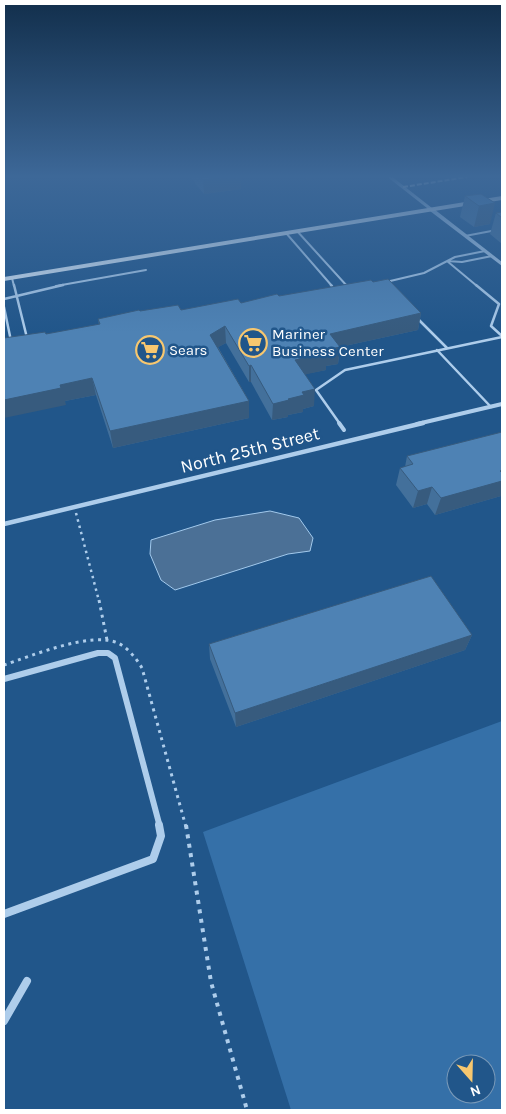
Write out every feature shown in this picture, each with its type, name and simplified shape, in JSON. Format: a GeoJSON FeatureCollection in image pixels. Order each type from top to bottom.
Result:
{"type":"FeatureCollection","features":[{"type":"Feature","properties":{"kind":"main road"},"geometry":{"type":"LineString","coordinates":[[4,279],[311,229]]}},
{"type":"Feature","properties":{"kind":"street"},"geometry":{"type":"LineString","coordinates":[[457,229],[502,264]]}},
{"type":"Feature","properties":{"kind":"street","name":"North 25th Street"},"geometry":{"type":"LineString","coordinates":[[4,524],[502,404]]}},
{"type":"Feature","properties":{"kind":"street"},"geometry":{"type":"LineString","coordinates":[[4,679],[84,656],[108,653],[115,658],[159,823],[160,836],[158,848],[153,859],[4,914]]}},
{"type":"Feature","properties":{"kind":"street"},"geometry":{"type":"LineString","coordinates":[[4,1021],[27,981]]}},
{"type":"Feature","properties":{"kind":"lane"},"geometry":{"type":"LineString","coordinates":[[466,236],[502,229]]}},
{"type":"Feature","properties":{"kind":"lane"},"geometry":{"type":"LineString","coordinates":[[298,231],[349,289],[327,293]]}},
{"type":"Feature","properties":{"kind":"lane"},"geometry":{"type":"LineString","coordinates":[[286,233],[336,291]]}},
{"type":"Feature","properties":{"kind":"lane"},"geometry":{"type":"LineString","coordinates":[[387,287],[382,283],[424,273],[457,256],[485,250]]}},
{"type":"Feature","properties":{"kind":"lane"},"geometry":{"type":"LineString","coordinates":[[447,261],[462,262],[492,256]]}},
{"type":"Feature","properties":{"kind":"lane"},"geometry":{"type":"LineString","coordinates":[[447,261],[499,304],[491,326],[502,336]]}},
{"type":"Feature","properties":{"kind":"lane"},"geometry":{"type":"LineString","coordinates":[[4,299],[40,292],[56,286],[146,270]]}},
{"type":"Feature","properties":{"kind":"lane"},"geometry":{"type":"LineString","coordinates":[[12,278],[29,345]]}},
{"type":"Feature","properties":{"kind":"lane"},"geometry":{"type":"LineString","coordinates":[[4,307],[13,348]]}},
{"type":"Feature","properties":{"kind":"lane"},"geometry":{"type":"LineString","coordinates":[[416,317],[447,348]]}},
{"type":"Feature","properties":{"kind":"lane"},"geometry":{"type":"LineString","coordinates":[[344,430],[316,390],[345,370],[502,336]]}},
{"type":"Feature","properties":{"kind":"lane"},"geometry":{"type":"LineString","coordinates":[[437,350],[491,407]]}},
{"type":"Feature","properties":{"kind":"path"},"geometry":{"type":"LineString","coordinates":[[74,507],[106,628],[107,640]]}},
{"type":"Feature","properties":{"kind":"shaded area"},"geometry":{"type":"Polygon","coordinates":[[[270,511],[299,518],[313,538],[310,551],[288,554],[175,590],[161,580],[150,554],[151,540],[215,520],[270,511]]]}},
{"type":"Feature","properties":{"kind":"shaded area"},"geometry":{"type":"Polygon","coordinates":[[[502,721],[502,1110],[291,1110],[203,832],[502,721]]]}},
{"type":"Feature","properties":{"kind":"building"},"geometry":{"type":"Polygon","coordinates":[[[388,279],[421,313],[330,334],[340,347],[325,350],[327,353],[295,360],[315,389],[302,392],[304,395],[289,400],[273,404],[251,365],[249,366],[225,326],[210,335],[249,401],[110,431],[92,378],[60,385],[61,388],[4,400],[4,338],[45,332],[46,334],[100,324],[98,319],[139,310],[178,305],[181,310],[238,299],[241,303],[277,294],[279,296],[371,280],[373,282],[388,279]]]}},
{"type":"Feature","properties":{"kind":"building"},"geometry":{"type":"Polygon","coordinates":[[[502,432],[502,470],[500,471],[502,473],[502,481],[441,498],[432,487],[418,491],[400,468],[413,464],[407,456],[502,432]]]}},
{"type":"Feature","properties":{"kind":"building"},"geometry":{"type":"Polygon","coordinates":[[[431,576],[472,635],[235,713],[209,644],[431,576]]]}},
{"type":"Feature","properties":{"kind":"place","name":"Mariner Business Center"},"geometry":{"type":"Point","coordinates":[253,343]}},
{"type":"Feature","properties":{"kind":"place","name":"Sears"},"geometry":{"type":"Point","coordinates":[150,350]}}]}
